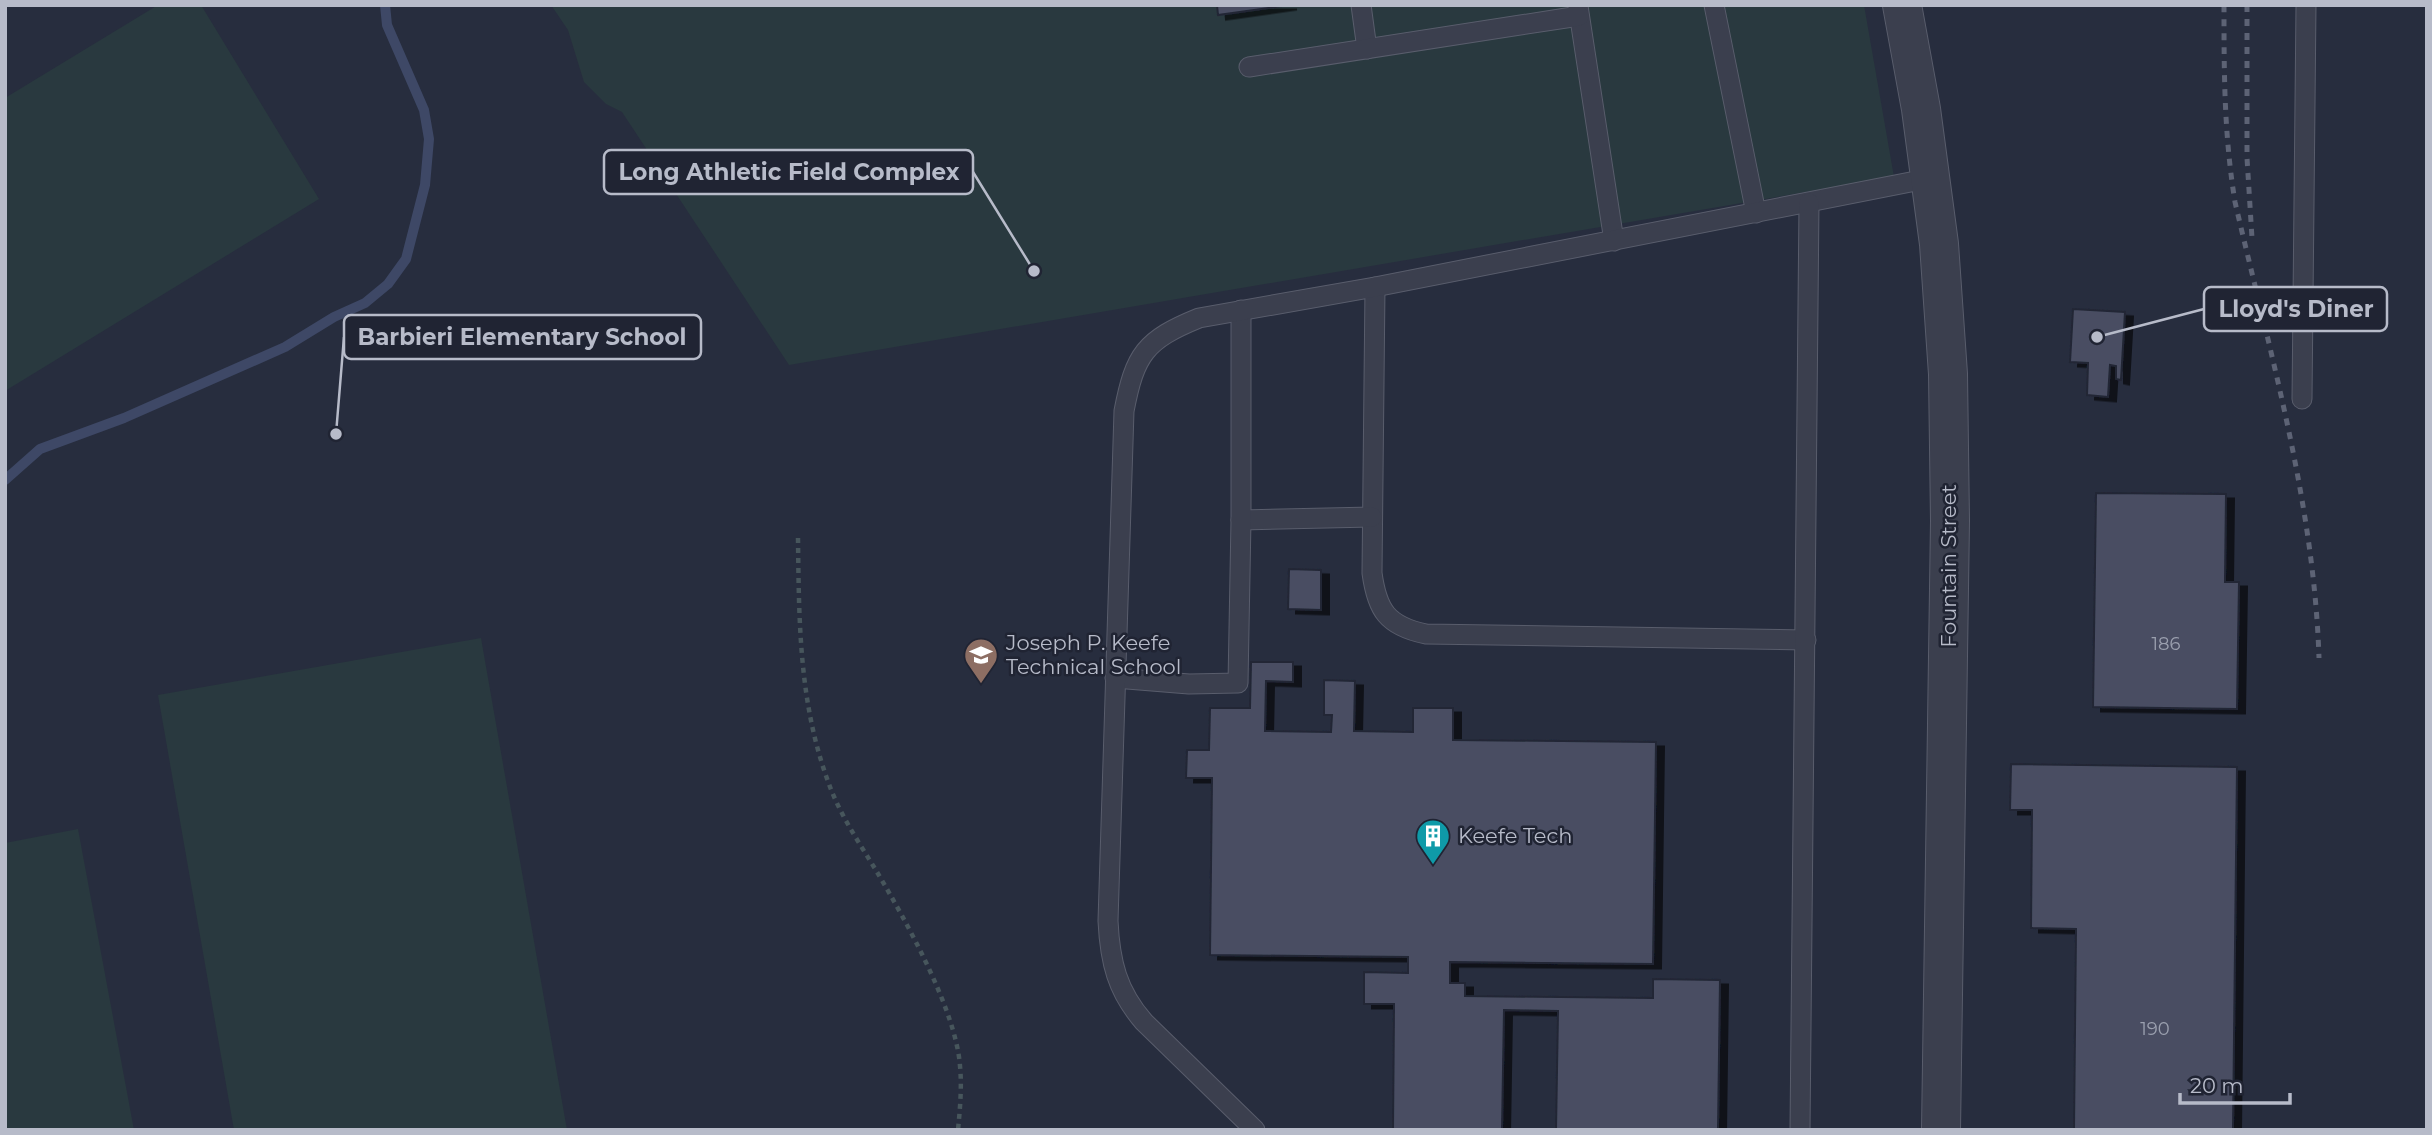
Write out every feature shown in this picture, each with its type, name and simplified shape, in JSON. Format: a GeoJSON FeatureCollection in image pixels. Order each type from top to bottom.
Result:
{"type":"FeatureCollection","features":[{"type":"Feature","properties":{"kind":"street","name":"Fountain Street"},"geometry":{"type":"LineString","coordinates":[[1902,5],[1931,178],[1944,309],[1949,469],[1941,1130]]}},
{"type":"Feature","properties":{"kind":"lane"},"geometry":{"type":"LineString","coordinates":[[1361,5],[1367,49]]}},
{"type":"Feature","properties":{"kind":"lane"},"geometry":{"type":"LineString","coordinates":[[1714,5],[1756,213]]}},
{"type":"Feature","properties":{"kind":"lane"},"geometry":{"type":"LineString","coordinates":[[2302,399],[2306,5]]}},
{"type":"Feature","properties":{"kind":"lane"},"geometry":{"type":"LineString","coordinates":[[1249,67],[1579,11],[1614,241]]}},
{"type":"Feature","properties":{"kind":"lane"},"geometry":{"type":"LineString","coordinates":[[1255,1130],[1144,1023],[1129,1005],[1117,980],[1110,951],[1108,921],[1124,411],[1130,376],[1140,356],[1156,340],[1176,327],[1199,318],[1375,287],[1931,178]]}},
{"type":"Feature","properties":{"kind":"lane"},"geometry":{"type":"LineString","coordinates":[[1800,1130],[1809,203]]}},
{"type":"Feature","properties":{"kind":"lane"},"geometry":{"type":"LineString","coordinates":[[1375,287],[1372,573],[1380,607],[1391,621],[1407,630],[1426,634],[1806,640]]}},
{"type":"Feature","properties":{"kind":"lane"},"geometry":{"type":"LineString","coordinates":[[1115,678],[1189,684],[1238,684],[1241,310]]}},
{"type":"Feature","properties":{"kind":"lane"},"geometry":{"type":"LineString","coordinates":[[1241,520],[1372,517]]}},
{"type":"Feature","properties":{"kind":"path"},"geometry":{"type":"LineString","coordinates":[[798,538],[803,678],[813,736],[830,787],[898,908],[953,1031],[960,1065],[958,1130]]}},
{"type":"Feature","properties":{"kind":"shaded area"},"geometry":{"type":"Polygon","coordinates":[[[158,5],[201,5],[319,199],[5,391],[5,98],[158,5]]]}},
{"type":"Feature","properties":{"kind":"shaded area"},"geometry":{"type":"Polygon","coordinates":[[[551,5],[1864,5],[1894,177],[789,365],[622,112],[606,104],[584,82],[568,30],[551,5]]]}},
{"type":"Feature","properties":{"kind":"shaded area"},"geometry":{"type":"Polygon","coordinates":[[[481,638],[567,1130],[234,1130],[158,695],[481,638]]]}},
{"type":"Feature","properties":{"kind":"shaded area"},"geometry":{"type":"Polygon","coordinates":[[[78,829],[134,1130],[5,1130],[5,843],[78,829]]]}},
{"type":"Feature","properties":{"kind":"building"},"geometry":{"type":"Polygon","coordinates":[[[1217,5],[1289,5],[1218,15],[1217,5]]]}},
{"type":"Feature","properties":{"kind":"building"},"geometry":{"type":"Polygon","coordinates":[[[2073,309],[2125,312],[2121,380],[2116,379],[2116,366],[2110,365],[2108,397],[2087,395],[2088,363],[2070,362],[2073,309]]]}},
{"type":"Feature","properties":{"kind":"building"},"geometry":{"type":"Polygon","coordinates":[[[2096,493],[2226,494],[2225,582],[2239,582],[2237,709],[2093,707],[2096,493]]]}},
{"type":"Feature","properties":{"kind":"building"},"geometry":{"type":"Polygon","coordinates":[[[1289,569],[1321,570],[1321,610],[1288,609],[1289,569]]]}},
{"type":"Feature","properties":{"kind":"building","name":"Keefe Tech"},"geometry":{"type":"Polygon","coordinates":[[[1251,662],[1293,662],[1293,682],[1266,681],[1265,731],[1331,732],[1332,715],[1324,715],[1324,680],[1355,681],[1354,731],[1413,732],[1413,708],[1453,708],[1453,740],[1656,742],[1653,964],[1450,962],[1450,983],[1465,983],[1465,996],[1653,998],[1653,979],[1720,980],[1718,1130],[1556,1130],[1558,1011],[1504,1010],[1502,1130],[1393,1130],[1394,1004],[1364,1004],[1364,972],[1408,973],[1408,957],[1210,955],[1212,778],[1186,778],[1187,750],[1209,750],[1210,708],[1250,708],[1251,662]]]}},
{"type":"Feature","properties":{"kind":"building"},"geometry":{"type":"Polygon","coordinates":[[[2011,764],[2237,767],[2233,1130],[2074,1130],[2076,929],[2031,928],[2032,810],[2010,810],[2011,764]]]}},
{"type":"Feature","properties":{"kind":"waterway"},"geometry":{"type":"LineString","coordinates":[[5,480],[40,449],[124,418],[285,347],[334,317],[365,303],[388,284],[406,259],[425,185],[429,139],[424,110],[387,25],[385,5]]}},
{"type":"Feature","properties":{"kind":"railway"},"geometry":{"type":"LineString","coordinates":[[2224,5],[2231,177],[2299,485],[2309,543],[2319,658]]}},
{"type":"Feature","properties":{"kind":"railway"},"geometry":{"type":"LineString","coordinates":[[2247,5],[2247,158],[2252,238]]}},
{"type":"Feature","properties":{"kind":"place","name":"Long Athletic Field Complex"},"geometry":{"type":"Point","coordinates":[1034,271]}},
{"type":"Feature","properties":{"kind":"place","name":"Lloyd's Diner"},"geometry":{"type":"Point","coordinates":[2097,337]}},
{"type":"Feature","properties":{"kind":"place","name":"Barbieri Elementary School"},"geometry":{"type":"Point","coordinates":[336,434]}},
{"type":"Feature","properties":{"kind":"place","name":"Joseph P. Keefe Technical School"},"geometry":{"type":"Point","coordinates":[981,685]}},
{"type":"Feature","properties":{"kind":"place","name":"Keefe Tech"},"geometry":{"type":"Point","coordinates":[1433,866]}}]}
